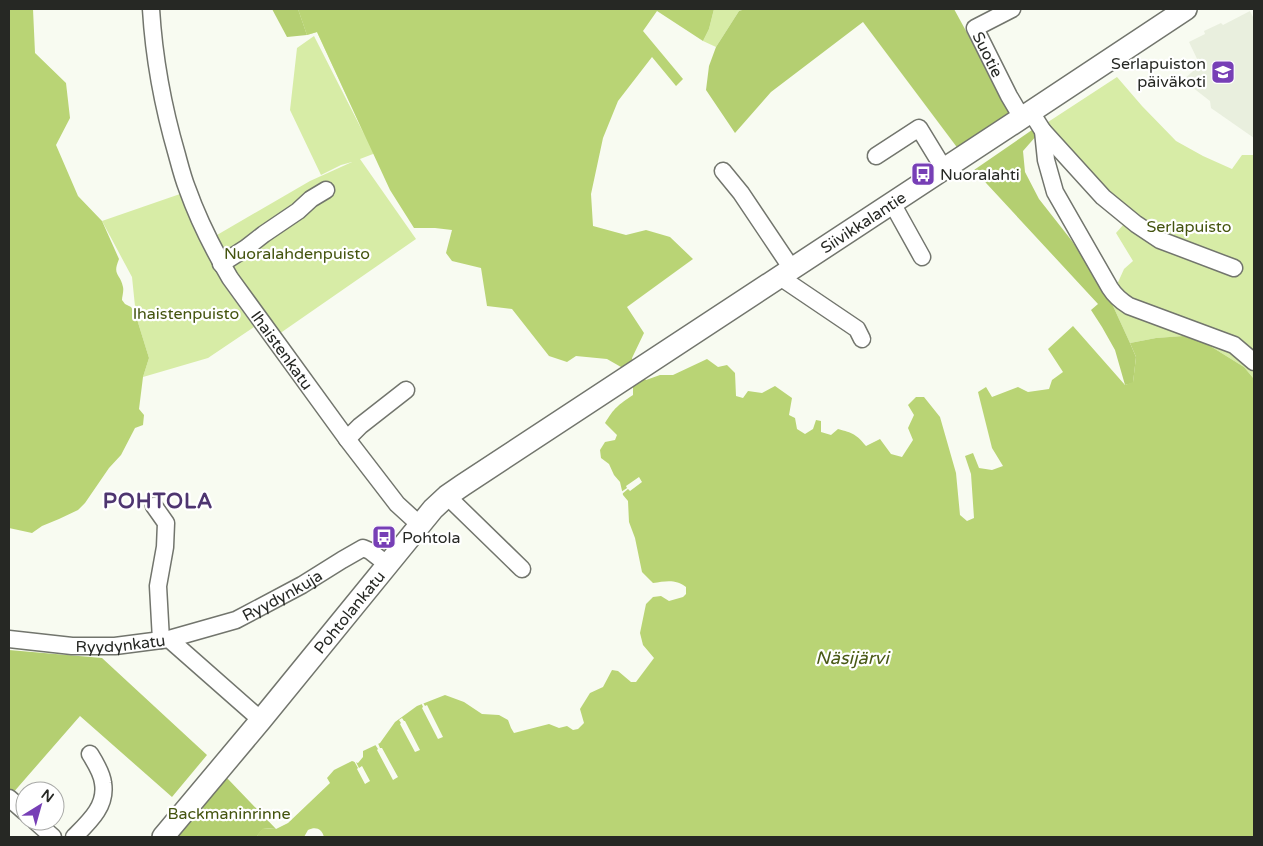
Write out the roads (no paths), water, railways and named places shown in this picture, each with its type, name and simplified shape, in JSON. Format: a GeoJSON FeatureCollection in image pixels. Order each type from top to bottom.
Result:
{"type":"FeatureCollection","features":[{"type":"Feature","properties":{"kind":"main road","name":"Siivikkalantie"},"geometry":{"type":"LineString","coordinates":[[666,352],[1186,9]]}},
{"type":"Feature","properties":{"kind":"main road","name":"Pohtolankatu"},"geometry":{"type":"LineString","coordinates":[[163,837],[262,720],[433,509],[463,485],[666,352]]}},
{"type":"Feature","properties":{"kind":"street","name":"Ihaistenkatu"},"geometry":{"type":"LineString","coordinates":[[151,9],[154,52],[172,137],[186,188],[213,249],[235,286],[347,439],[397,504],[420,525]]}},
{"type":"Feature","properties":{"kind":"street","name":"Suotie"},"geometry":{"type":"LineString","coordinates":[[1012,9],[975,28],[1009,96],[1027,115]]}},
{"type":"Feature","properties":{"kind":"street"},"geometry":{"type":"LineString","coordinates":[[1027,115],[1103,197],[1136,224],[1160,240],[1234,268]]}},
{"type":"Feature","properties":{"kind":"street"},"geometry":{"type":"LineString","coordinates":[[876,156],[919,128],[944,169]]}},
{"type":"Feature","properties":{"kind":"street"},"geometry":{"type":"LineString","coordinates":[[1043,131],[1046,160],[1055,192],[1105,280],[1121,302],[1234,345],[1254,362]]}},
{"type":"Feature","properties":{"kind":"street"},"geometry":{"type":"LineString","coordinates":[[723,171],[741,193],[786,273],[858,329],[862,339]]}},
{"type":"Feature","properties":{"kind":"street"},"geometry":{"type":"LineString","coordinates":[[221,264],[326,190]]}},
{"type":"Feature","properties":{"kind":"street"},"geometry":{"type":"LineString","coordinates":[[892,203],[922,257]]}},
{"type":"Feature","properties":{"kind":"street"},"geometry":{"type":"LineString","coordinates":[[347,439],[360,426],[406,390]]}},
{"type":"Feature","properties":{"kind":"street"},"geometry":{"type":"LineString","coordinates":[[447,496],[522,569]]}},
{"type":"Feature","properties":{"kind":"street"},"geometry":{"type":"LineString","coordinates":[[154,506],[166,523],[165,547],[158,586],[165,639]]}},
{"type":"Feature","properties":{"kind":"street","name":"Ryydynkuja"},"geometry":{"type":"LineString","coordinates":[[165,639],[236,620],[302,585],[363,548],[388,565]]}},
{"type":"Feature","properties":{"kind":"street","name":"Ryydynkatu"},"geometry":{"type":"LineString","coordinates":[[9,639],[72,646],[115,646],[165,639],[262,720]]}},
{"type":"Feature","properties":{"kind":"street"},"geometry":{"type":"LineString","coordinates":[[74,837],[99,810],[104,795],[104,782],[90,754]]}},
{"type":"Feature","properties":{"kind":"water"},"geometry":{"type":"Polygon","coordinates":[[[9,9],[33,9],[35,53],[66,83],[70,118],[56,145],[78,196],[102,221],[119,259],[116,272],[122,282],[122,300],[131,307],[136,316],[149,358],[143,377],[139,409],[144,415],[143,425],[135,428],[121,455],[78,510],[42,526],[32,533],[9,528],[9,9]]]}},
{"type":"Feature","properties":{"kind":"water","name":"Näsijärvi"},"geometry":{"type":"Polygon","coordinates":[[[298,9],[714,9],[709,29],[703,41],[657,11],[643,31],[683,79],[676,86],[652,57],[618,101],[603,138],[591,194],[593,226],[626,235],[646,230],[670,237],[693,259],[627,307],[644,333],[632,358],[634,364],[646,380],[660,375],[673,375],[707,359],[718,367],[727,365],[735,373],[736,396],[743,398],[748,391],[762,393],[775,386],[792,398],[789,415],[795,418],[797,429],[805,434],[813,429],[816,420],[821,421],[821,432],[831,435],[838,429],[854,434],[866,446],[880,439],[891,454],[902,457],[913,440],[908,428],[914,415],[908,405],[916,397],[924,397],[940,417],[956,473],[960,515],[967,521],[974,518],[971,474],[965,456],[973,453],[979,468],[992,470],[1003,466],[992,448],[978,392],[986,387],[992,397],[1018,387],[1028,392],[1049,389],[1052,380],[1063,372],[1048,349],[1073,326],[1125,385],[1133,382],[1136,357],[1130,343],[1156,338],[1183,336],[1207,344],[1244,367],[1254,379],[1254,837],[324,837],[320,830],[314,828],[308,830],[304,837],[256,837],[263,828],[276,829],[288,823],[330,783],[327,778],[334,770],[352,761],[358,763],[363,757],[363,751],[380,743],[395,722],[417,706],[445,695],[464,702],[482,714],[499,715],[508,720],[514,733],[549,724],[559,728],[567,726],[573,730],[578,729],[584,723],[580,709],[590,693],[603,687],[612,670],[618,671],[631,682],[636,682],[654,658],[643,645],[640,633],[646,604],[653,597],[661,596],[669,601],[683,597],[686,594],[686,587],[682,584],[671,581],[653,583],[642,572],[635,538],[629,522],[628,501],[623,495],[620,482],[609,464],[601,458],[600,450],[605,442],[615,440],[617,435],[605,423],[617,407],[633,395],[633,385],[625,371],[607,359],[576,356],[567,362],[549,356],[512,309],[487,306],[481,268],[452,261],[446,253],[452,230],[414,228],[390,190],[317,32],[307,35],[298,9]]]}},
{"type":"Feature","properties":{"kind":"place","name":"Serlapuiston päiväkoti"},"geometry":{"type":"Point","coordinates":[1223,72]}},
{"type":"Feature","properties":{"kind":"place","name":"Nuoralahti"},"geometry":{"type":"Point","coordinates":[923,174]}},
{"type":"Feature","properties":{"kind":"place","name":"Pohtola"},"geometry":{"type":"Point","coordinates":[384,537]}},
{"type":"Feature","properties":{"kind":"district","name":"POHTOLA"},"geometry":{"type":"Point","coordinates":[158,501]}},
{"type":"Feature","properties":{"kind":"park label","name":"Serlapuisto"},"geometry":{"type":"Point","coordinates":[1189,226]}},
{"type":"Feature","properties":{"kind":"park label","name":"Nuoralahdenpuisto"},"geometry":{"type":"Point","coordinates":[297,253]}},
{"type":"Feature","properties":{"kind":"park label","name":"Ihaistenpuisto"},"geometry":{"type":"Point","coordinates":[186,313]}},
{"type":"Feature","properties":{"kind":"park label","name":"Backmaninrinne"},"geometry":{"type":"Point","coordinates":[229,813]}}]}
